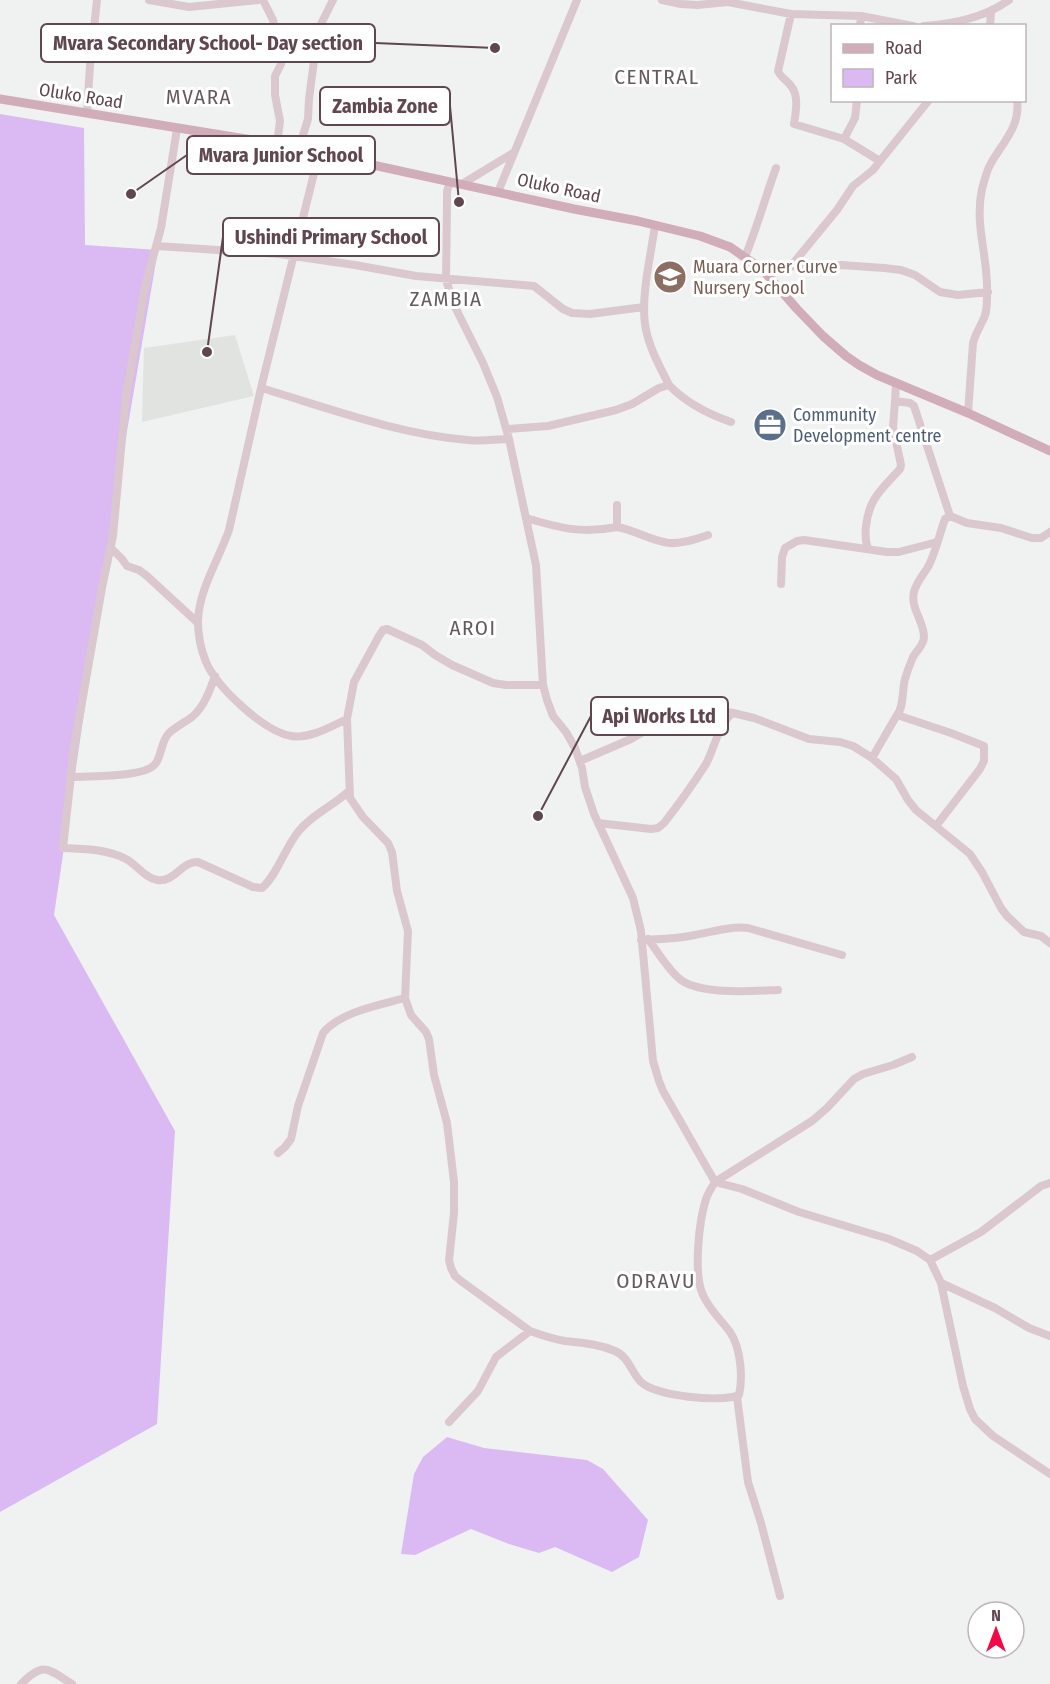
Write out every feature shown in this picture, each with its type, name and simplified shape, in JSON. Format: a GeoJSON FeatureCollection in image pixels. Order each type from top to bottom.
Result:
{"type":"FeatureCollection","features":[{"type":"Feature","properties":{"kind":"main road","name":"Oluko Road"},"geometry":{"type":"LineString","coordinates":[[0,99],[277,144],[700,236],[730,247],[763,270],[796,309],[846,356],[876,375],[968,413],[1050,451]]}},
{"type":"Feature","properties":{"kind":"street"},"geometry":{"type":"LineString","coordinates":[[87,113],[97,0]]}},
{"type":"Feature","properties":{"kind":"street"},"geometry":{"type":"LineString","coordinates":[[149,0],[189,7],[258,0]]}},
{"type":"Feature","properties":{"kind":"street"},"geometry":{"type":"LineString","coordinates":[[263,0],[273,20],[281,56],[281,64],[275,76],[275,95],[280,121],[277,144]]}},
{"type":"Feature","properties":{"kind":"street"},"geometry":{"type":"LineString","coordinates":[[301,149],[309,119],[309,99],[318,30],[333,0]]}},
{"type":"Feature","properties":{"kind":"street"},"geometry":{"type":"LineString","coordinates":[[498,192],[577,0]]}},
{"type":"Feature","properties":{"kind":"street"},"geometry":{"type":"LineString","coordinates":[[662,0],[697,5],[728,2],[790,14],[861,16],[903,24]]}},
{"type":"Feature","properties":{"kind":"street"},"geometry":{"type":"LineString","coordinates":[[963,23],[992,12],[1009,0]]}},
{"type":"Feature","properties":{"kind":"street"},"geometry":{"type":"LineString","coordinates":[[990,24],[992,12]]}},
{"type":"Feature","properties":{"kind":"street"},"geometry":{"type":"LineString","coordinates":[[790,14],[778,71],[780,76],[793,88],[796,112],[794,124],[844,140],[880,161]]}},
{"type":"Feature","properties":{"kind":"street"},"geometry":{"type":"LineString","coordinates":[[860,24],[861,16]]}},
{"type":"Feature","properties":{"kind":"street"},"geometry":{"type":"LineString","coordinates":[[844,140],[855,118],[856,102]]}},
{"type":"Feature","properties":{"kind":"street"},"geometry":{"type":"LineString","coordinates":[[791,266],[837,210],[853,186],[873,170],[927,102]]}},
{"type":"Feature","properties":{"kind":"street"},"geometry":{"type":"LineString","coordinates":[[968,413],[974,336],[986,314],[988,292],[979,214],[980,202],[988,169],[1013,128],[1017,115],[1017,102]]}},
{"type":"Feature","properties":{"kind":"street"},"geometry":{"type":"LineString","coordinates":[[177,129],[157,246],[145,287],[126,396],[111,548],[74,748],[63,848],[110,853],[124,858],[147,876],[158,880],[169,878],[189,863],[198,862],[262,888],[305,824],[349,791]]}},
{"type":"Feature","properties":{"kind":"street"},"geometry":{"type":"LineString","coordinates":[[462,184],[514,152]]}},
{"type":"Feature","properties":{"kind":"street"},"geometry":{"type":"LineString","coordinates":[[319,153],[292,256],[229,530],[208,579],[198,623],[206,662],[215,676],[249,712],[266,725],[281,733],[304,736],[347,719]]}},
{"type":"Feature","properties":{"kind":"street"},"geometry":{"type":"LineString","coordinates":[[745,257],[776,168]]}},
{"type":"Feature","properties":{"kind":"street"},"geometry":{"type":"LineString","coordinates":[[450,182],[447,191],[446,280],[455,307],[497,397],[510,439],[536,565],[543,685],[547,700],[553,716],[570,740],[580,761],[588,798],[633,898],[645,939],[648,1014],[656,1072],[663,1091],[714,1182],[742,1189],[800,1212],[889,1239],[917,1251],[930,1260],[941,1283],[963,1386],[975,1419],[993,1436],[1050,1474]]}},
{"type":"Feature","properties":{"kind":"street"},"geometry":{"type":"LineString","coordinates":[[655,225],[644,307],[645,325],[651,348],[669,385],[676,393],[709,414],[731,422]]}},
{"type":"Feature","properties":{"kind":"street"},"geometry":{"type":"LineString","coordinates":[[157,246],[292,256],[446,280],[534,286],[572,313],[590,314],[644,307]]}},
{"type":"Feature","properties":{"kind":"street"},"geometry":{"type":"LineString","coordinates":[[763,270],[791,266],[810,268],[841,265],[884,268],[915,275],[940,292],[958,295],[988,292]]}},
{"type":"Feature","properties":{"kind":"street"},"geometry":{"type":"LineString","coordinates":[[868,549],[865,536],[870,504],[901,465],[893,427],[896,383]]}},
{"type":"Feature","properties":{"kind":"street"},"geometry":{"type":"LineString","coordinates":[[507,429],[548,426],[616,410],[669,385]]}},
{"type":"Feature","properties":{"kind":"street"},"geometry":{"type":"LineString","coordinates":[[261,388],[381,424],[468,440],[510,439]]}},
{"type":"Feature","properties":{"kind":"street"},"geometry":{"type":"LineString","coordinates":[[895,401],[910,403],[914,406],[950,516],[967,523],[1001,528],[1032,538],[1041,538],[1050,532]]}},
{"type":"Feature","properties":{"kind":"street"},"geometry":{"type":"LineString","coordinates":[[617,505],[617,527]]}},
{"type":"Feature","properties":{"kind":"street"},"geometry":{"type":"LineString","coordinates":[[873,758],[901,708],[902,688],[914,656],[923,644],[924,635],[914,606],[914,588],[928,567],[945,519],[950,516]]}},
{"type":"Feature","properties":{"kind":"street"},"geometry":{"type":"LineString","coordinates":[[526,518],[570,530],[588,531],[617,527],[630,529],[669,543],[708,535]]}},
{"type":"Feature","properties":{"kind":"street"},"geometry":{"type":"LineString","coordinates":[[781,584],[782,557],[785,548],[797,541],[804,540],[887,552],[899,552],[938,542]]}},
{"type":"Feature","properties":{"kind":"street"},"geometry":{"type":"LineString","coordinates":[[111,548],[127,566],[147,576],[198,623]]}},
{"type":"Feature","properties":{"kind":"street"},"geometry":{"type":"LineString","coordinates":[[543,685],[493,683],[452,665],[435,656],[422,645],[387,629],[383,630],[379,636],[354,682],[347,719],[349,791],[352,803],[388,843],[392,852],[397,891],[408,931],[405,998],[411,1015],[429,1039],[434,1075],[447,1123],[454,1182],[454,1214],[448,1260],[461,1281],[530,1331],[563,1341],[613,1350],[626,1359],[641,1382],[651,1388],[698,1398],[736,1397]]}},
{"type":"Feature","properties":{"kind":"street"},"geometry":{"type":"LineString","coordinates":[[70,777],[136,773],[152,768],[157,763],[169,733],[195,715],[206,698],[215,676]]}},
{"type":"Feature","properties":{"kind":"street"},"geometry":{"type":"LineString","coordinates":[[580,761],[631,739],[663,717],[716,710],[754,718],[809,739],[840,742],[854,746],[873,758],[896,779],[916,810],[970,854],[1001,908],[1012,921],[1024,932],[1041,936],[1050,943]]}},
{"type":"Feature","properties":{"kind":"street"},"geometry":{"type":"LineString","coordinates":[[598,823],[658,828],[664,823],[705,764],[723,724],[733,713]]}},
{"type":"Feature","properties":{"kind":"street"},"geometry":{"type":"LineString","coordinates":[[897,715],[984,746],[984,761],[981,769],[936,826]]}},
{"type":"Feature","properties":{"kind":"street"},"geometry":{"type":"LineString","coordinates":[[645,939],[681,938],[738,927],[842,955]]}},
{"type":"Feature","properties":{"kind":"street"},"geometry":{"type":"LineString","coordinates":[[645,939],[675,974],[686,983],[729,991],[778,990]]}},
{"type":"Feature","properties":{"kind":"street"},"geometry":{"type":"LineString","coordinates":[[278,1154],[291,1139],[297,1106],[323,1033],[336,1021],[371,1007],[405,998]]}},
{"type":"Feature","properties":{"kind":"street"},"geometry":{"type":"LineString","coordinates":[[780,1596],[748,1482],[736,1397],[740,1391],[738,1347],[730,1332],[703,1296],[699,1280],[698,1258],[707,1196],[714,1182],[812,1121],[854,1080],[863,1074],[912,1057]]}},
{"type":"Feature","properties":{"kind":"street"},"geometry":{"type":"LineString","coordinates":[[930,1260],[981,1232],[1041,1186],[1050,1183]]}},
{"type":"Feature","properties":{"kind":"street"},"geometry":{"type":"LineString","coordinates":[[941,1283],[995,1308],[1029,1328],[1050,1336]]}},
{"type":"Feature","properties":{"kind":"street"},"geometry":{"type":"LineString","coordinates":[[449,1422],[478,1391],[496,1357],[530,1331]]}},
{"type":"Feature","properties":{"kind":"street"},"geometry":{"type":"LineString","coordinates":[[21,1684],[36,1670],[43,1669],[51,1671],[72,1684]]}},
{"type":"Feature","properties":{"kind":"shaded area"},"geometry":{"type":"Polygon","coordinates":[[[235,335],[254,396],[142,422],[144,348],[235,335]]]}},
{"type":"Feature","properties":{"kind":"green space"},"geometry":{"type":"Polygon","coordinates":[[[0,114],[84,128],[85,245],[158,250],[120,472],[54,915],[175,1131],[157,1424],[0,1512],[0,114]]]}},
{"type":"Feature","properties":{"kind":"green space"},"geometry":{"type":"Polygon","coordinates":[[[447,1437],[484,1448],[587,1460],[603,1469],[648,1520],[639,1557],[612,1572],[555,1547],[539,1553],[471,1529],[415,1555],[401,1554],[414,1474],[423,1457],[447,1437]]]}},
{"type":"Feature","properties":{"kind":"place","name":"Mvara Secondary School- Day section"},"geometry":{"type":"Point","coordinates":[495,48]}},
{"type":"Feature","properties":{"kind":"place","name":"Mvara Junior School"},"geometry":{"type":"Point","coordinates":[131,194]}},
{"type":"Feature","properties":{"kind":"place","name":"Zambia Zone"},"geometry":{"type":"Point","coordinates":[459,202]}},
{"type":"Feature","properties":{"kind":"place","name":"Muara Corner Curve Nursery School"},"geometry":{"type":"Point","coordinates":[670,277]}},
{"type":"Feature","properties":{"kind":"place","name":"Ushindi Primary School"},"geometry":{"type":"Point","coordinates":[207,352]}},
{"type":"Feature","properties":{"kind":"place","name":"Community Development centre"},"geometry":{"type":"Point","coordinates":[770,425]}},
{"type":"Feature","properties":{"kind":"place","name":"Api Works Ltd"},"geometry":{"type":"Point","coordinates":[538,816]}},
{"type":"Feature","properties":{"kind":"district","name":"CENTRAL"},"geometry":{"type":"Point","coordinates":[657,77]}},
{"type":"Feature","properties":{"kind":"district","name":"MVARA"},"geometry":{"type":"Point","coordinates":[199,97]}},
{"type":"Feature","properties":{"kind":"district","name":"ZAMBIA"},"geometry":{"type":"Point","coordinates":[446,299]}},
{"type":"Feature","properties":{"kind":"district","name":"AROI"},"geometry":{"type":"Point","coordinates":[473,628]}},
{"type":"Feature","properties":{"kind":"district","name":"ODRAVU"},"geometry":{"type":"Point","coordinates":[656,1281]}}]}
